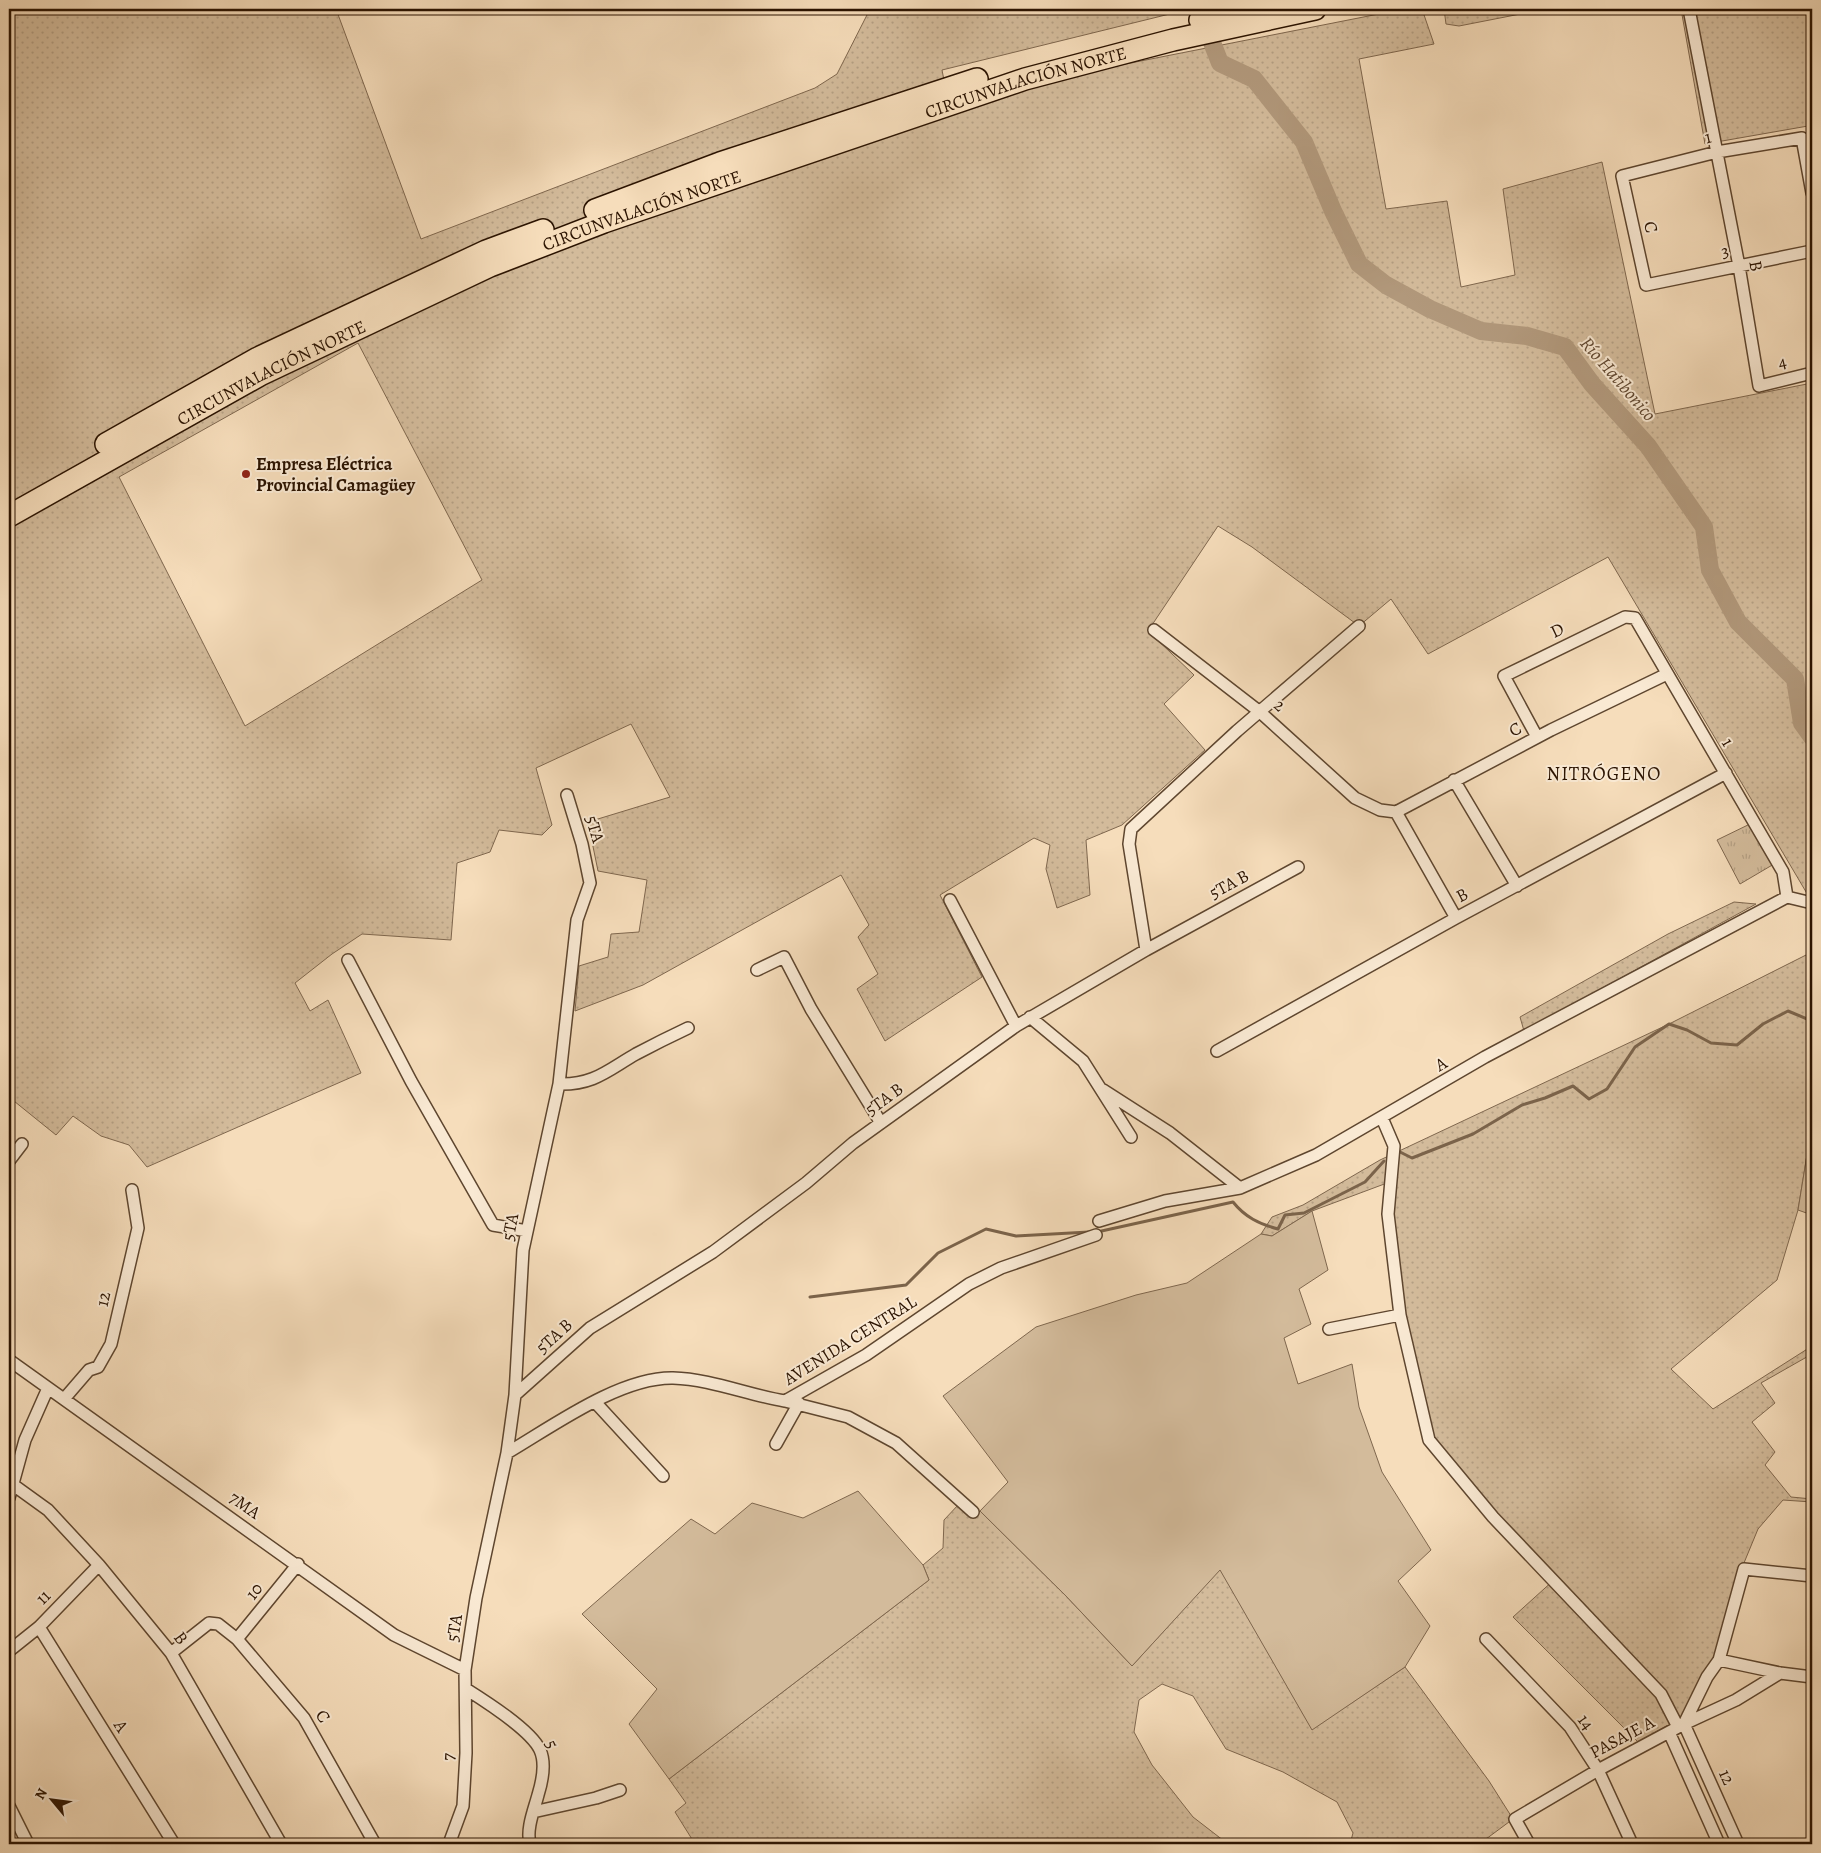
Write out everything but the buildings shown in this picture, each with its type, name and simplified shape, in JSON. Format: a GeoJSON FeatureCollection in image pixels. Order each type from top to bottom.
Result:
{"type":"FeatureCollection","features":[{"type":"Feature","properties":{"kind":"highway","name":"CIRCUNVALACIÓN NORTE"},"geometry":{"type":"LineString","coordinates":[[9,516],[260,375],[490,266],[604,222],[1025,78],[1236,16],[1315,9]]}},
{"type":"Feature","properties":{"kind":"highway","name":"CIRCUNVALACIÓN NORTE"},"geometry":{"type":"LineString","coordinates":[[9,499],[258,358],[486,251],[746,154],[1020,66],[1171,34]]}},
{"type":"Feature","properties":{"kind":"street","name":"B"},"geometry":{"type":"LineString","coordinates":[[1689,9],[1739,266],[1759,386]]}},
{"type":"Feature","properties":{"kind":"street","name":"1"},"geometry":{"type":"LineString","coordinates":[[1622,176],[1717,152],[1802,138],[1812,193]]}},
{"type":"Feature","properties":{"kind":"street","name":"C"},"geometry":{"type":"LineString","coordinates":[[1622,176],[1646,285]]}},
{"type":"Feature","properties":{"kind":"street","name":"3"},"geometry":{"type":"LineString","coordinates":[[1646,285],[1812,251]]}},
{"type":"Feature","properties":{"kind":"street","name":"4"},"geometry":{"type":"LineString","coordinates":[[1759,386],[1812,373]]}},
{"type":"Feature","properties":{"kind":"street","name":"1"},"geometry":{"type":"LineString","coordinates":[[1625,617],[1635,618],[1784,872],[1787,897]]}},
{"type":"Feature","properties":{"kind":"street","name":"D"},"geometry":{"type":"LineString","coordinates":[[1537,738],[1504,676],[1625,617]]}},
{"type":"Feature","properties":{"kind":"street"},"geometry":{"type":"LineString","coordinates":[[1146,950],[1129,844],[1131,829],[1237,731],[1359,626]]}},
{"type":"Feature","properties":{"kind":"street","name":"2"},"geometry":{"type":"LineString","coordinates":[[1154,630],[1260,712],[1355,798],[1380,810],[1396,812]]}},
{"type":"Feature","properties":{"kind":"street","name":"C"},"geometry":{"type":"LineString","coordinates":[[1396,812],[1454,780],[1667,674]]}},
{"type":"Feature","properties":{"kind":"street","name":"B"},"geometry":{"type":"LineString","coordinates":[[1217,1051],[1456,918],[1726,773]]}},
{"type":"Feature","properties":{"kind":"street"},"geometry":{"type":"LineString","coordinates":[[1454,780],[1516,886]]}},
{"type":"Feature","properties":{"kind":"street","name":"5TA"},"geometry":{"type":"LineString","coordinates":[[465,1670],[476,1598],[507,1453],[515,1395],[523,1250],[559,1084],[577,920],[590,883],[582,844],[567,795]]}},
{"type":"Feature","properties":{"kind":"street"},"geometry":{"type":"LineString","coordinates":[[1396,812],[1456,918]]}},
{"type":"Feature","properties":{"kind":"street","name":"5TA B"},"geometry":{"type":"LineString","coordinates":[[515,1395],[590,1328],[713,1252],[806,1183],[881,1123],[1016,1026],[1146,950],[1298,867]]}},
{"type":"Feature","properties":{"kind":"street"},"geometry":{"type":"LineString","coordinates":[[1787,897],[1812,903]]}},
{"type":"Feature","properties":{"kind":"street","name":"A"},"geometry":{"type":"LineString","coordinates":[[1099,1221],[1165,1202],[1240,1188],[1316,1155],[1485,1057],[1787,897]]}},
{"type":"Feature","properties":{"kind":"street"},"geometry":{"type":"LineString","coordinates":[[950,900],[1016,1026]]}},
{"type":"Feature","properties":{"kind":"street"},"geometry":{"type":"LineString","coordinates":[[757,970],[784,958],[811,1009],[881,1123]]}},
{"type":"Feature","properties":{"kind":"street"},"geometry":{"type":"LineString","coordinates":[[348,960],[411,1081],[492,1225],[527,1231]]}},
{"type":"Feature","properties":{"kind":"street"},"geometry":{"type":"LineString","coordinates":[[1030,1017],[1083,1061],[1131,1137]]}},
{"type":"Feature","properties":{"kind":"street"},"geometry":{"type":"LineString","coordinates":[[559,1084],[595,1080],[635,1055],[688,1028]]}},
{"type":"Feature","properties":{"kind":"street"},"geometry":{"type":"LineString","coordinates":[[1103,1090],[1170,1132],[1240,1188]]}},
{"type":"Feature","properties":{"kind":"street"},"geometry":{"type":"LineString","coordinates":[[1382,1118],[1394,1146],[1388,1214],[1400,1315],[1429,1440],[1492,1517],[1661,1694],[1677,1728]]}},
{"type":"Feature","properties":{"kind":"street"},"geometry":{"type":"LineString","coordinates":[[9,1161],[22,1144]]}},
{"type":"Feature","properties":{"kind":"street","name":"12"},"geometry":{"type":"LineString","coordinates":[[64,1399],[89,1370],[98,1367],[111,1344],[138,1228],[132,1190]]}},
{"type":"Feature","properties":{"kind":"street","name":"AVENIDA CENTRAL"},"geometry":{"type":"LineString","coordinates":[[507,1453],[618,1389],[646,1379],[673,1378],[697,1381],[785,1401],[866,1355],[969,1284],[1001,1268],[1096,1235]]}},
{"type":"Feature","properties":{"kind":"street"},"geometry":{"type":"LineString","coordinates":[[1330,1329],[1400,1315]]}},
{"type":"Feature","properties":{"kind":"street","name":"7MA"},"geometry":{"type":"LineString","coordinates":[[9,1360],[298,1564],[394,1635],[465,1670]]}},
{"type":"Feature","properties":{"kind":"street"},"geometry":{"type":"LineString","coordinates":[[9,1498],[25,1440],[48,1388]]}},
{"type":"Feature","properties":{"kind":"street"},"geometry":{"type":"LineString","coordinates":[[785,1401],[799,1403],[848,1417],[896,1442],[973,1512]]}},
{"type":"Feature","properties":{"kind":"street"},"geometry":{"type":"LineString","coordinates":[[595,1402],[663,1476]]}},
{"type":"Feature","properties":{"kind":"street"},"geometry":{"type":"LineString","coordinates":[[776,1444],[799,1403]]}},
{"type":"Feature","properties":{"kind":"street","name":"B"},"geometry":{"type":"LineString","coordinates":[[12,1484],[48,1510],[99,1565],[171,1653],[281,1844]]}},
{"type":"Feature","properties":{"kind":"street","name":"10"},"geometry":{"type":"LineString","coordinates":[[238,1639],[298,1564]]}},
{"type":"Feature","properties":{"kind":"street","name":"11"},"geometry":{"type":"LineString","coordinates":[[9,1651],[39,1626],[99,1565]]}},
{"type":"Feature","properties":{"kind":"street"},"geometry":{"type":"LineString","coordinates":[[1677,1728],[1719,1660],[1744,1569],[1812,1576]]}},
{"type":"Feature","properties":{"kind":"street","name":"C"},"geometry":{"type":"LineString","coordinates":[[171,1653],[209,1622],[218,1624],[238,1639],[304,1718],[375,1844]]}},
{"type":"Feature","properties":{"kind":"street","name":"A"},"geometry":{"type":"LineString","coordinates":[[39,1626],[174,1844]]}},
{"type":"Feature","properties":{"kind":"street","name":"14"},"geometry":{"type":"LineString","coordinates":[[1486,1639],[1570,1727],[1598,1770],[1632,1844]]}},
{"type":"Feature","properties":{"kind":"street"},"geometry":{"type":"LineString","coordinates":[[1719,1660],[1780,1673],[1812,1677]]}},
{"type":"Feature","properties":{"kind":"street","name":"7"},"geometry":{"type":"LineString","coordinates":[[449,1844],[463,1806],[466,1753],[465,1670]]}},
{"type":"Feature","properties":{"kind":"street","name":"PASAJE A"},"geometry":{"type":"LineString","coordinates":[[1529,1844],[1514,1818],[1677,1728],[1736,1700],[1780,1673]]}},
{"type":"Feature","properties":{"kind":"street","name":"5"},"geometry":{"type":"LineString","coordinates":[[466,1689],[493,1706],[522,1729],[540,1750],[543,1778],[533,1812],[530,1844]]}},
{"type":"Feature","properties":{"kind":"street","name":"12"},"geometry":{"type":"LineString","coordinates":[[1677,1728],[1719,1844]]}},
{"type":"Feature","properties":{"kind":"street","name":"12"},"geometry":{"type":"LineString","coordinates":[[1677,1728],[1738,1844]]}},
{"type":"Feature","properties":{"kind":"street"},"geometry":{"type":"LineString","coordinates":[[533,1812],[596,1798],[620,1790]]}},
{"type":"Feature","properties":{"kind":"street"},"geometry":{"type":"LineString","coordinates":[[9,1806],[28,1844]]}},
{"type":"Feature","properties":{"kind":"green space"},"geometry":{"type":"Polygon","coordinates":[[[9,9],[336,9],[421,239],[815,88],[837,74],[870,9],[1190,9],[942,70],[950,111],[1085,72],[1404,9],[1422,9],[1434,44],[1359,59],[1386,209],[1447,201],[1461,287],[1515,275],[1503,189],[1602,162],[1655,414],[1812,383],[1812,902],[1608,557],[1428,654],[1391,599],[1359,626],[1252,547],[1218,526],[1148,631],[1194,675],[1164,704],[1205,750],[1122,825],[1086,840],[1090,895],[1057,908],[1046,869],[1050,845],[1034,838],[940,895],[982,977],[885,1041],[857,989],[878,974],[858,937],[869,925],[841,875],[643,985],[575,1011],[579,966],[608,957],[611,934],[639,932],[647,880],[598,871],[588,822],[670,797],[631,724],[536,768],[552,825],[542,835],[499,830],[490,852],[457,863],[451,940],[362,934],[332,954],[295,983],[310,1011],[328,1000],[361,1073],[147,1167],[129,1145],[101,1136],[73,1116],[56,1135],[9,1097],[9,1057],[12,1053],[9,1047],[9,9]],[[358,343],[119,477],[245,726],[482,580],[358,343]]]}},
{"type":"Feature","properties":{"kind":"green space"},"geometry":{"type":"Polygon","coordinates":[[[1444,9],[1546,9],[1459,26],[1446,24],[1444,9]]]}},
{"type":"Feature","properties":{"kind":"green space"},"geometry":{"type":"Polygon","coordinates":[[[1681,9],[1812,9],[1812,145],[1808,126],[1705,144],[1681,9]]]}},
{"type":"Feature","properties":{"kind":"green space"},"geometry":{"type":"Polygon","coordinates":[[[1752,823],[1774,864],[1740,884],[1717,840],[1752,823]]]}},
{"type":"Feature","properties":{"kind":"green space"},"geometry":{"type":"Polygon","coordinates":[[[1734,902],[1756,904],[1524,1031],[1520,1017],[1668,934],[1734,902]]]}},
{"type":"Feature","properties":{"kind":"green space"},"geometry":{"type":"Polygon","coordinates":[[[1812,952],[1812,1124],[1798,1210],[1777,1280],[1671,1369],[1713,1409],[1812,1346],[1812,1354],[1761,1383],[1775,1403],[1752,1422],[1775,1452],[1765,1465],[1791,1497],[1812,1499],[1812,1502],[1783,1500],[1758,1529],[1739,1575],[1722,1654],[1688,1714],[1638,1742],[1513,1617],[1555,1579],[1432,1442],[1400,1315],[1387,1183],[1312,1211],[1272,1236],[1261,1234],[1272,1217],[1303,1205],[1380,1160],[1669,1024],[1812,952]]]}},
{"type":"Feature","properties":{"kind":"green space"},"geometry":{"type":"Polygon","coordinates":[[[1812,1124],[1812,1215],[1798,1210],[1812,1124]]]}},
{"type":"Feature","properties":{"kind":"green space"},"geometry":{"type":"Polygon","coordinates":[[[1312,1211],[1328,1270],[1299,1289],[1311,1324],[1284,1338],[1298,1384],[1352,1364],[1359,1407],[1382,1472],[1431,1550],[1398,1581],[1430,1626],[1405,1667],[1312,1730],[1220,1570],[1132,1666],[1066,1596],[980,1511],[1008,1482],[943,1396],[1036,1327],[1136,1295],[1187,1283],[1261,1234],[1272,1236],[1312,1211]]]}},
{"type":"Feature","properties":{"kind":"green space"},"geometry":{"type":"Polygon","coordinates":[[[858,1491],[923,1565],[929,1580],[669,1779],[629,1724],[657,1689],[582,1614],[691,1519],[715,1534],[752,1503],[803,1518],[858,1491]]]}},
{"type":"Feature","properties":{"kind":"green space"},"geometry":{"type":"Polygon","coordinates":[[[959,1504],[975,1516],[980,1511],[1066,1596],[1132,1666],[1220,1569],[1312,1729],[1405,1667],[1489,1781],[1513,1819],[1482,1842],[1483,1844],[1350,1844],[1353,1833],[1337,1802],[1283,1772],[1226,1749],[1193,1696],[1162,1684],[1139,1700],[1134,1732],[1152,1765],[1193,1817],[1228,1844],[695,1844],[675,1812],[686,1803],[669,1779],[929,1580],[923,1565],[943,1548],[944,1520],[959,1504]]]}},
{"type":"Feature","properties":{"kind":"waterway","name":"Río Hatibonico"},"geometry":{"type":"LineString","coordinates":[[1199,9],[1220,63],[1254,79],[1304,142],[1333,211],[1359,264],[1386,285],[1430,309],[1481,331],[1527,336],[1565,347],[1592,384],[1648,446],[1704,527],[1710,570],[1738,622],[1795,679],[1802,723],[1812,737]]}},
{"type":"Feature","properties":{"kind":"waterway"},"geometry":{"type":"LineString","coordinates":[[1400,1152],[1412,1158],[1473,1134],[1522,1105],[1573,1086],[1589,1099],[1607,1089],[1635,1047],[1669,1024],[1687,1030],[1711,1043],[1737,1045],[1763,1024],[1788,1011],[1812,1021]]}},
{"type":"Feature","properties":{"kind":"waterway"},"geometry":{"type":"LineString","coordinates":[[1097,1232],[1233,1202],[1242,1212],[1253,1219],[1278,1229],[1285,1215],[1304,1213],[1365,1182],[1384,1161]]}},
{"type":"Feature","properties":{"kind":"waterway"},"geometry":{"type":"LineString","coordinates":[[810,1297],[906,1285],[938,1253],[986,1229],[1016,1236],[1089,1232]]}},
{"type":"Feature","properties":{"kind":"place","name":"Empresa Eléctrica Provincial Camagüey"},"geometry":{"type":"Point","coordinates":[246,474]}},
{"type":"Feature","properties":{"kind":"district","name":"NITRÓGENO"},"geometry":{"type":"Point","coordinates":[1604,774]}}]}
